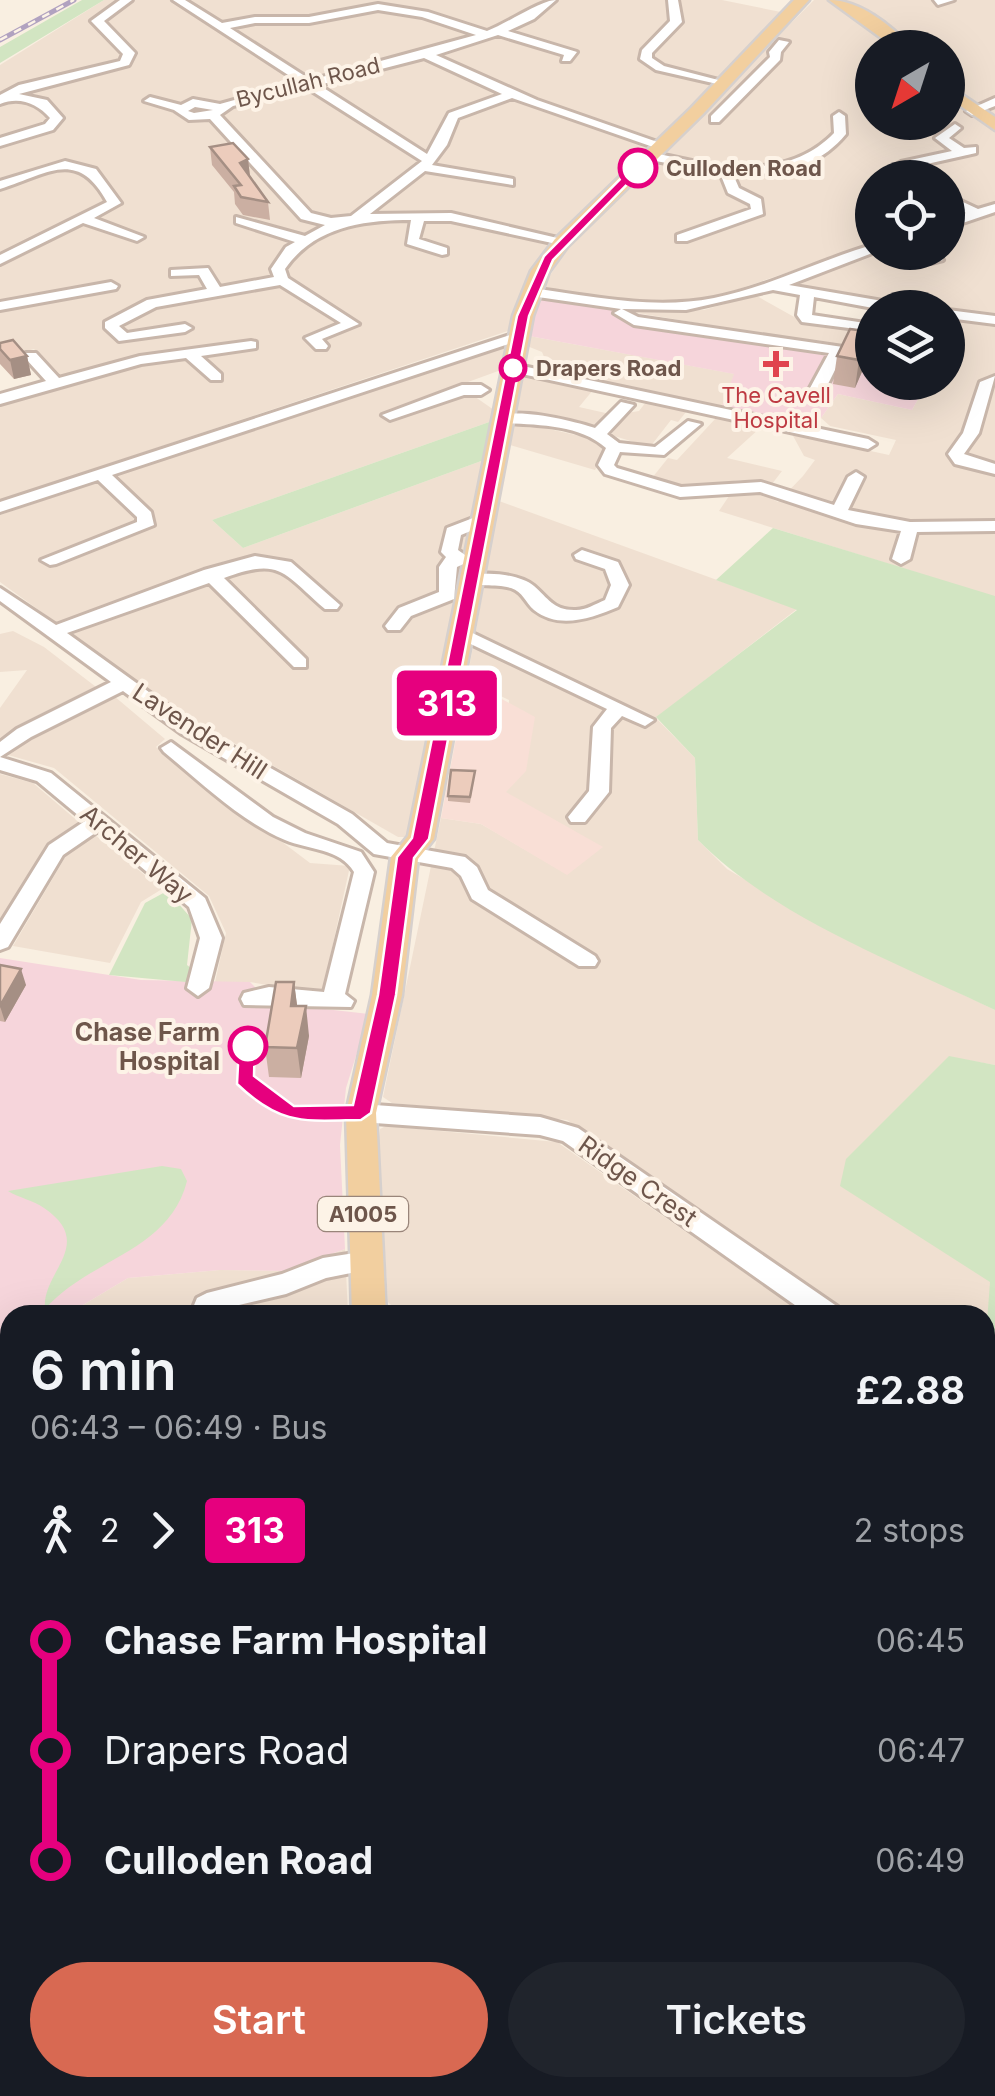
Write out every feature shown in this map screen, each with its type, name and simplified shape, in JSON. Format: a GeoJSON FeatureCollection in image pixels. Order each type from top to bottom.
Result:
{"type":"FeatureCollection","features":[{"type":"Feature","properties":{"kind":"main road","name":"A1005"},"geometry":{"type":"LineString","coordinates":[[369,1305],[359,1146],[361,1113],[387,995],[406,857],[420,839],[505,411],[524,359],[531,292],[561,244],[655,151],[711,115],[722,84],[753,62],[802,0]]}},
{"type":"Feature","properties":{"kind":"main road"},"geometry":{"type":"LineString","coordinates":[[836,0],[884,30]]}},
{"type":"Feature","properties":{"kind":"main road"},"geometry":{"type":"LineString","coordinates":[[965,105],[995,125]]}},
{"type":"Feature","properties":{"kind":"street"},"geometry":{"type":"LineString","coordinates":[[4,97],[128,60],[129,53],[97,21],[127,0]]}},
{"type":"Feature","properties":{"kind":"street"},"geometry":{"type":"LineString","coordinates":[[182,3],[210,0]]}},
{"type":"Feature","properties":{"kind":"street","name":"Bycullah Road"},"geometry":{"type":"LineString","coordinates":[[551,0],[540,13],[495,34],[307,82],[216,111],[300,212],[348,219],[419,215],[467,220],[561,244]]}},
{"type":"Feature","properties":{"kind":"street"},"geometry":{"type":"LineString","coordinates":[[673,0],[676,22],[649,48],[646,59],[660,68],[722,84]]}},
{"type":"Feature","properties":{"kind":"street"},"geometry":{"type":"LineString","coordinates":[[182,3],[426,163],[508,182]]}},
{"type":"Feature","properties":{"kind":"street"},"geometry":{"type":"LineString","coordinates":[[221,27],[399,4],[573,54],[566,60]]}},
{"type":"Feature","properties":{"kind":"street"},"geometry":{"type":"LineString","coordinates":[[777,56],[783,42]]}},
{"type":"Feature","properties":{"kind":"street"},"geometry":{"type":"LineString","coordinates":[[424,54],[655,151],[725,169],[781,167],[818,155],[840,134],[838,116]]}},
{"type":"Feature","properties":{"kind":"street"},"geometry":{"type":"LineString","coordinates":[[753,62],[777,56]]}},
{"type":"Feature","properties":{"kind":"street"},"geometry":{"type":"LineString","coordinates":[[711,115],[753,62],[777,56]]}},
{"type":"Feature","properties":{"kind":"street"},"geometry":{"type":"LineString","coordinates":[[321,346],[312,338],[352,324],[282,280],[278,268],[283,259],[305,241],[348,219],[426,163],[453,116],[512,94]]}},
{"type":"Feature","properties":{"kind":"street"},"geometry":{"type":"LineString","coordinates":[[0,142],[49,127],[58,118],[44,103],[4,97]]}},
{"type":"Feature","properties":{"kind":"street"},"geometry":{"type":"LineString","coordinates":[[150,101],[180,108],[184,115],[216,111]]}},
{"type":"Feature","properties":{"kind":"street"},"geometry":{"type":"LineString","coordinates":[[972,111],[995,102]]}},
{"type":"Feature","properties":{"kind":"street"},"geometry":{"type":"LineString","coordinates":[[927,160],[967,151],[945,140]]}},
{"type":"Feature","properties":{"kind":"street"},"geometry":{"type":"LineString","coordinates":[[0,185],[68,162],[86,166],[114,202],[86,220],[0,260]]}},
{"type":"Feature","properties":{"kind":"street"},"geometry":{"type":"LineString","coordinates":[[682,238],[758,210],[756,202],[732,190],[725,169]]}},
{"type":"Feature","properties":{"kind":"street"},"geometry":{"type":"LineString","coordinates":[[965,208],[978,214]]}},
{"type":"Feature","properties":{"kind":"street"},"geometry":{"type":"LineString","coordinates":[[965,218],[995,208]]}},
{"type":"Feature","properties":{"kind":"street"},"geometry":{"type":"LineString","coordinates":[[419,215],[412,240],[442,251]]}},
{"type":"Feature","properties":{"kind":"street"},"geometry":{"type":"LineString","coordinates":[[86,220],[137,237]]}},
{"type":"Feature","properties":{"kind":"street"},"geometry":{"type":"LineString","coordinates":[[241,220],[305,241]]}},
{"type":"Feature","properties":{"kind":"street"},"geometry":{"type":"LineString","coordinates":[[531,292],[623,305],[708,303],[855,256]]}},
{"type":"Feature","properties":{"kind":"street"},"geometry":{"type":"LineString","coordinates":[[176,273],[203,271],[215,292]]}},
{"type":"Feature","properties":{"kind":"street"},"geometry":{"type":"LineString","coordinates":[[186,328],[124,338],[110,325],[152,303],[282,280]]}},
{"type":"Feature","properties":{"kind":"street"},"geometry":{"type":"LineString","coordinates":[[767,285],[855,302]]}},
{"type":"Feature","properties":{"kind":"street"},"geometry":{"type":"LineString","coordinates":[[0,306],[111,286]]}},
{"type":"Feature","properties":{"kind":"street"},"geometry":{"type":"LineString","coordinates":[[807,294],[804,315],[808,319],[855,326]]}},
{"type":"Feature","properties":{"kind":"street"},"geometry":{"type":"LineString","coordinates":[[623,305],[622,317],[634,321],[838,350],[818,388]]}},
{"type":"Feature","properties":{"kind":"street"},"geometry":{"type":"LineString","coordinates":[[965,316],[995,320]]}},
{"type":"Feature","properties":{"kind":"street"},"geometry":{"type":"LineString","coordinates":[[0,399],[140,360],[251,345]]}},
{"type":"Feature","properties":{"kind":"street"},"geometry":{"type":"LineString","coordinates":[[189,352],[216,377]]}},
{"type":"Feature","properties":{"kind":"street"},"geometry":{"type":"LineString","coordinates":[[31,356],[57,384]]}},
{"type":"Feature","properties":{"kind":"street"},"geometry":{"type":"LineString","coordinates":[[390,415],[462,390],[481,390],[524,359]]}},
{"type":"Feature","properties":{"kind":"street"},"geometry":{"type":"LineString","coordinates":[[0,508],[101,474],[524,359],[868,444]]}},
{"type":"Feature","properties":{"kind":"street"},"geometry":{"type":"LineString","coordinates":[[956,458],[982,407],[987,380]]}},
{"type":"Feature","properties":{"kind":"street"},"geometry":{"type":"LineString","coordinates":[[481,390],[505,411],[598,434],[614,447],[658,452],[693,424]]}},
{"type":"Feature","properties":{"kind":"street"},"geometry":{"type":"LineString","coordinates":[[598,434],[626,404]]}},
{"type":"Feature","properties":{"kind":"street"},"geometry":{"type":"LineString","coordinates":[[614,447],[606,465],[611,471],[669,490],[688,493],[749,486],[838,513],[910,527],[995,526]]}},
{"type":"Feature","properties":{"kind":"street"},"geometry":{"type":"LineString","coordinates":[[936,466],[956,458],[995,469]]}},
{"type":"Feature","properties":{"kind":"street"},"geometry":{"type":"LineString","coordinates":[[50,560],[146,525],[145,516],[101,474]]}},
{"type":"Feature","properties":{"kind":"street"},"geometry":{"type":"LineString","coordinates":[[838,513],[856,477]]}},
{"type":"Feature","properties":{"kind":"street"},"geometry":{"type":"LineString","coordinates":[[486,518],[453,532],[449,552],[454,558],[475,570],[512,582],[541,606],[569,616],[585,615],[612,603],[620,585],[612,566],[582,555]]}},
{"type":"Feature","properties":{"kind":"street"},"geometry":{"type":"LineString","coordinates":[[900,558],[910,527]]}},
{"type":"Feature","properties":{"kind":"street"},"geometry":{"type":"LineString","coordinates":[[394,626],[405,612],[448,595],[448,567],[454,558]]}},
{"type":"Feature","properties":{"kind":"street"},"geometry":{"type":"LineString","coordinates":[[56,630],[244,562],[277,562],[292,570],[330,606]]}},
{"type":"Feature","properties":{"kind":"street"},"geometry":{"type":"LineString","coordinates":[[210,574],[300,663]]}},
{"type":"Feature","properties":{"kind":"street","name":"Lavender Hill"},"geometry":{"type":"LineString","coordinates":[[1,594],[56,630],[189,730],[345,819],[381,850],[406,857]]}},
{"type":"Feature","properties":{"kind":"street"},"geometry":{"type":"LineString","coordinates":[[462,633],[645,720]]}},
{"type":"Feature","properties":{"kind":"street"},"geometry":{"type":"LineString","coordinates":[[0,750],[24,732],[124,682]]}},
{"type":"Feature","properties":{"kind":"street"},"geometry":{"type":"LineString","coordinates":[[578,817],[600,792],[602,727],[619,708]]}},
{"type":"Feature","properties":{"kind":"street"},"geometry":{"type":"LineString","coordinates":[[171,748],[285,832],[350,854],[364,872],[338,1000],[269,995],[252,999]]}},
{"type":"Feature","properties":{"kind":"street","name":"Archer Way"},"geometry":{"type":"LineString","coordinates":[[0,763],[36,772],[198,903],[206,915],[211,938],[198,988]]}},
{"type":"Feature","properties":{"kind":"street"},"geometry":{"type":"LineString","coordinates":[[239,799],[272,777]]}},
{"type":"Feature","properties":{"kind":"street"},"geometry":{"type":"LineString","coordinates":[[0,942],[56,850],[99,821]]}},
{"type":"Feature","properties":{"kind":"street"},"geometry":{"type":"LineString","coordinates":[[406,857],[458,862],[470,872],[479,894],[587,962]]}},
{"type":"Feature","properties":{"kind":"street","name":"Ridge Crest"},"geometry":{"type":"LineString","coordinates":[[361,1113],[540,1126],[570,1134],[815,1305]]}},
{"type":"Feature","properties":{"kind":"street"},"geometry":{"type":"LineString","coordinates":[[248,1304],[323,1268],[367,1262]]}},
{"type":"Feature","properties":{"kind":"shaded area"},"geometry":{"type":"Polygon","coordinates":[[[104,0],[722,0],[786,13],[549,246],[521,291],[508,331],[0,500],[0,403],[66,385],[34,349],[0,358],[0,65],[104,0]]]}},
{"type":"Feature","properties":{"kind":"shaded area"},"geometry":{"type":"Polygon","coordinates":[[[814,0],[828,0],[874,30],[855,30],[855,140],[965,140],[965,110],[995,130],[995,203],[965,213],[965,160],[855,160],[855,250],[709,299],[633,302],[542,288],[567,249],[814,0]]]}},
{"type":"Feature","properties":{"kind":"shaded area"},"geometry":{"type":"Polygon","coordinates":[[[842,0],[995,0],[995,117],[965,95],[965,30],[888,27],[842,0]]]}},
{"type":"Feature","properties":{"kind":"shaded area"},"geometry":{"type":"Polygon","coordinates":[[[995,214],[995,597],[719,511],[733,490],[756,491],[778,502],[803,476],[815,460],[804,456],[792,434],[889,455],[896,440],[830,426],[821,418],[838,394],[912,410],[918,400],[965,400],[965,290],[855,290],[855,300],[783,285],[855,261],[855,270],[965,270],[965,224],[995,214]]]}},
{"type":"Feature","properties":{"kind":"shaded area"},"geometry":{"type":"Polygon","coordinates":[[[755,295],[796,318],[855,327],[855,349],[631,312],[704,310],[755,295]]]}},
{"type":"Feature","properties":{"kind":"shaded area","name":"The Cavell Hospital"},"geometry":{"type":"Polygon","coordinates":[[[539,298],[855,349],[855,398],[838,394],[821,418],[810,422],[743,412],[722,406],[734,374],[529,336],[539,298]]]}},
{"type":"Feature","properties":{"kind":"shaded area"},"geometry":{"type":"Polygon","coordinates":[[[529,336],[735,374],[722,406],[712,408],[550,371],[542,352],[527,346],[529,336]]]}},
{"type":"Feature","properties":{"kind":"shaded area"},"geometry":{"type":"Polygon","coordinates":[[[506,345],[501,370],[468,382],[471,394],[494,410],[492,421],[212,520],[243,548],[484,460],[406,837],[398,837],[181,713],[0,582],[0,515],[506,345]]]}},
{"type":"Feature","properties":{"kind":"shaded area"},"geometry":{"type":"Polygon","coordinates":[[[524,375],[593,390],[579,407],[610,414],[589,429],[517,411],[524,375]]]}},
{"type":"Feature","properties":{"kind":"shaded area","name":"The Cavell Hospital"},"geometry":{"type":"Polygon","coordinates":[[[866,400],[918,400],[912,410],[866,400]]]}},
{"type":"Feature","properties":{"kind":"shaded area"},"geometry":{"type":"Polygon","coordinates":[[[646,402],[686,412],[678,422],[671,420],[650,447],[611,435],[627,413],[639,411],[646,402]]]}},
{"type":"Feature","properties":{"kind":"shaded area"},"geometry":{"type":"Polygon","coordinates":[[[716,418],[760,428],[727,458],[782,471],[772,484],[740,480],[692,487],[652,478],[668,458],[677,460],[716,418]]]}},
{"type":"Feature","properties":{"kind":"shaded area"},"geometry":{"type":"Polygon","coordinates":[[[527,424],[602,441],[606,452],[595,470],[510,445],[513,427],[527,424]]]}},
{"type":"Feature","properties":{"kind":"shaded area"},"geometry":{"type":"Polygon","coordinates":[[[499,501],[797,609],[656,718],[695,758],[698,840],[727,869],[837,934],[995,1010],[995,1065],[949,1057],[991,1282],[989,1305],[834,1305],[567,1120],[392,1103],[383,1097],[441,818],[481,824],[567,874],[505,792],[509,700],[467,680],[499,501]]]}},
{"type":"Feature","properties":{"kind":"shaded area"},"geometry":{"type":"Polygon","coordinates":[[[13,631],[44,647],[100,690],[0,743],[0,708],[27,670],[0,672],[0,634],[13,631]]]}},
{"type":"Feature","properties":{"kind":"shaded area"},"geometry":{"type":"Polygon","coordinates":[[[467,680],[535,717],[526,771],[506,792],[603,847],[567,875],[481,824],[441,818],[467,680]]]}},
{"type":"Feature","properties":{"kind":"shaded area"},"geometry":{"type":"Polygon","coordinates":[[[114,696],[165,739],[156,747],[310,863],[350,866],[322,994],[250,982],[215,982],[226,933],[209,896],[54,768],[8,755],[25,739],[114,696]]]}},
{"type":"Feature","properties":{"kind":"shaded area"},"geometry":{"type":"Polygon","coordinates":[[[0,774],[33,783],[80,823],[48,843],[0,920],[0,774]]]}},
{"type":"Feature","properties":{"kind":"shaded area"},"geometry":{"type":"Polygon","coordinates":[[[95,835],[162,889],[141,902],[110,963],[13,946],[70,849],[95,835]]]}},
{"type":"Feature","properties":{"kind":"shaded area","name":"Chase Farm Hospital"},"geometry":{"type":"Polygon","coordinates":[[[0,958],[141,980],[250,982],[271,1003],[369,1014],[346,1088],[340,1145],[345,1249],[285,1271],[220,1270],[128,1278],[83,1305],[0,1305],[0,958]]]}},
{"type":"Feature","properties":{"kind":"shaded area"},"geometry":{"type":"Polygon","coordinates":[[[386,1126],[557,1142],[791,1305],[391,1305],[380,1129],[386,1126]]]}},
{"type":"Feature","properties":{"kind":"shaded area"},"geometry":{"type":"Polygon","coordinates":[[[345,1249],[348,1305],[83,1305],[128,1278],[220,1270],[285,1271],[345,1249]]]}},
{"type":"Feature","properties":{"kind":"green space"},"geometry":{"type":"Polygon","coordinates":[[[82,0],[104,0],[0,63],[0,47],[82,0]]]}},
{"type":"Feature","properties":{"kind":"green space"},"geometry":{"type":"Polygon","coordinates":[[[492,421],[484,460],[243,548],[212,520],[492,421]]]}},
{"type":"Feature","properties":{"kind":"green space"},"geometry":{"type":"Polygon","coordinates":[[[773,528],[995,596],[995,1010],[800,915],[729,867],[698,840],[695,758],[656,717],[797,610],[716,580],[773,528]]]}},
{"type":"Feature","properties":{"kind":"green space"},"geometry":{"type":"Polygon","coordinates":[[[167,891],[192,919],[187,965],[196,972],[186,982],[109,975],[145,903],[167,891]]]}},
{"type":"Feature","properties":{"kind":"green space"},"geometry":{"type":"Polygon","coordinates":[[[949,1056],[995,1065],[995,1305],[988,1305],[990,1282],[840,1186],[846,1159],[949,1056]]]}},
{"type":"Feature","properties":{"kind":"green space"},"geometry":{"type":"Polygon","coordinates":[[[162,1166],[181,1169],[187,1181],[178,1205],[164,1224],[49,1305],[45,1305],[46,1296],[67,1246],[66,1234],[59,1221],[44,1208],[8,1191],[162,1166]]]}},
{"type":"Feature","properties":{"kind":"building"},"geometry":{"type":"Polygon","coordinates":[[[233,143],[248,159],[240,163],[268,202],[241,197],[234,186],[241,185],[210,147],[233,143]]]}},
{"type":"Feature","properties":{"kind":"building"},"geometry":{"type":"Polygon","coordinates":[[[850,329],[855,330],[855,359],[837,356],[850,329]]]}},
{"type":"Feature","properties":{"kind":"building"},"geometry":{"type":"Polygon","coordinates":[[[13,340],[27,356],[10,360],[0,349],[0,343],[13,340]]]}},
{"type":"Feature","properties":{"kind":"building"},"geometry":{"type":"Polygon","coordinates":[[[451,770],[475,771],[470,797],[448,796],[451,770]]]}},
{"type":"Feature","properties":{"kind":"building"},"geometry":{"type":"Polygon","coordinates":[[[0,965],[21,969],[0,1006],[0,965]]]}},
{"type":"Feature","properties":{"kind":"building"},"geometry":{"type":"Polygon","coordinates":[[[276,982],[294,982],[291,1006],[306,1006],[297,1048],[265,1047],[276,982]]]}},
{"type":"Feature","properties":{"kind":"railway"},"geometry":{"type":"LineString","coordinates":[[0,40],[74,0]]}},
{"type":"Feature","properties":{"kind":"bus line","name":"313"},"geometry":{"type":"LineString","coordinates":[[248,1046],[244,1078],[266,1099],[291,1113],[361,1113],[387,995],[406,857],[420,839],[523,316],[548,259],[638,168]]}},
{"type":"Feature","properties":{"kind":"place","name":"Culloden Road"},"geometry":{"type":"Point","coordinates":[638,168]}},
{"type":"Feature","properties":{"kind":"place","name":"The Cavell Hospital"},"geometry":{"type":"Point","coordinates":[776,364]}},
{"type":"Feature","properties":{"kind":"place","name":"Drapers Road"},"geometry":{"type":"Point","coordinates":[513,368]}},
{"type":"Feature","properties":{"kind":"place","name":"Chase Farm Hospital"},"geometry":{"type":"Point","coordinates":[248,1046]}}]}
